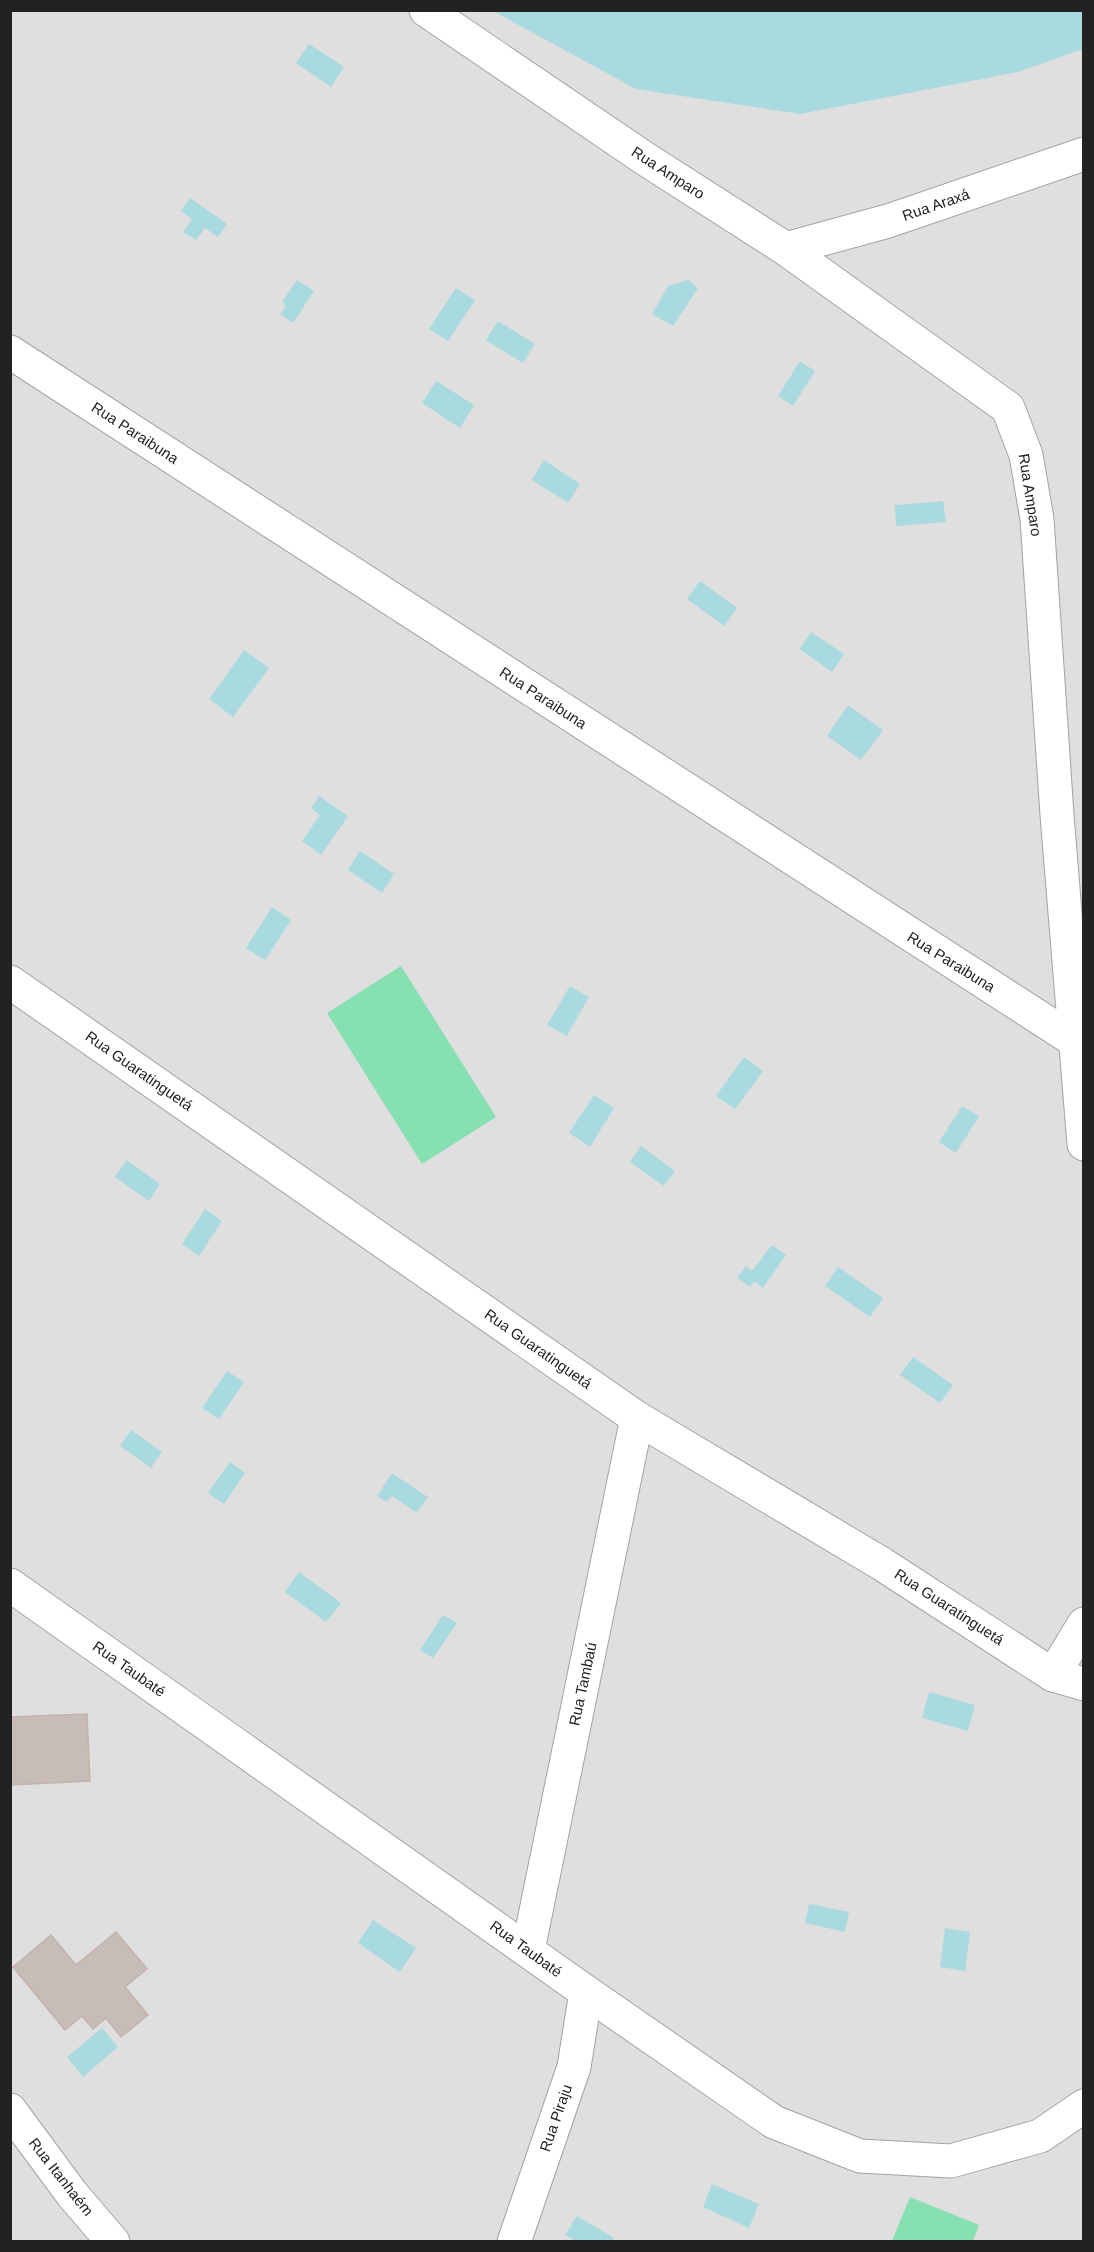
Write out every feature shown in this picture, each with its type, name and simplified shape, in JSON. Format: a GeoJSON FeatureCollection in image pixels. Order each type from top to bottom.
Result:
{"type":"FeatureCollection","features":[{"type":"Feature","properties":{"kind":"street","name":"Rua Amparo"},"geometry":{"type":"LineString","coordinates":[[426,10],[644,158],[786,249],[1008,408],[1026,455],[1037,519],[1083,1144]]}},
{"type":"Feature","properties":{"kind":"street","name":"Rua Araxá"},"geometry":{"type":"LineString","coordinates":[[786,249],[888,221],[1083,154]]}},
{"type":"Feature","properties":{"kind":"street","name":"Rua Paraibuna"},"geometry":{"type":"LineString","coordinates":[[10,352],[1077,1042]]}},
{"type":"Feature","properties":{"kind":"street","name":"Rua Guaratinguetá"},"geometry":{"type":"LineString","coordinates":[[10,982],[637,1418],[882,1564],[1053,1675],[1083,1684]]}},
{"type":"Feature","properties":{"kind":"street","name":"Rua Tambaú"},"geometry":{"type":"LineString","coordinates":[[528,1950],[637,1418]]}},
{"type":"Feature","properties":{"kind":"street","name":"Rua Taubaté"},"geometry":{"type":"LineString","coordinates":[[10,1585],[774,2122],[860,2156],[951,2161],[1040,2136],[1083,2106]]}},
{"type":"Feature","properties":{"kind":"street"},"geometry":{"type":"LineString","coordinates":[[1053,1675],[1083,1624]]}},
{"type":"Feature","properties":{"kind":"street","name":"Rua Piraju"},"geometry":{"type":"LineString","coordinates":[[514,2241],[573,2067],[586,1992]]}},
{"type":"Feature","properties":{"kind":"street","name":"Rua Itanhaém"},"geometry":{"type":"LineString","coordinates":[[10,2110],[72,2194],[113,2241]]}},
{"type":"Feature","properties":{"kind":"shaded area"},"geometry":{"type":"Polygon","coordinates":[[[11,11],[1083,11],[1083,2241],[11,2241],[11,11]]]}},
{"type":"Feature","properties":{"kind":"green space"},"geometry":{"type":"Polygon","coordinates":[[[401,966],[496,1117],[422,1164],[327,1013],[401,966]]]}},
{"type":"Feature","properties":{"kind":"green space"},"geometry":{"type":"Polygon","coordinates":[[[910,2197],[979,2225],[973,2241],[892,2241],[910,2197]]]}},
{"type":"Feature","properties":{"kind":"water"},"geometry":{"type":"Polygon","coordinates":[[[493,11],[1083,11],[1083,49],[1018,72],[800,114],[636,89],[493,11]]]}},
{"type":"Feature","properties":{"kind":"water"},"geometry":{"type":"Polygon","coordinates":[[[309,44],[344,67],[331,87],[296,63],[309,44]]]}},
{"type":"Feature","properties":{"kind":"water"},"geometry":{"type":"Polygon","coordinates":[[[190,198],[227,224],[218,237],[205,228],[196,240],[183,232],[192,219],[181,211],[190,198]]]}},
{"type":"Feature","properties":{"kind":"water"},"geometry":{"type":"Polygon","coordinates":[[[297,280],[314,291],[293,323],[280,314],[286,306],[282,302],[297,280]]]}},
{"type":"Feature","properties":{"kind":"water"},"geometry":{"type":"Polygon","coordinates":[[[688,280],[698,288],[673,326],[652,314],[668,286],[688,280]]]}},
{"type":"Feature","properties":{"kind":"water"},"geometry":{"type":"Polygon","coordinates":[[[456,288],[475,300],[448,341],[429,329],[456,288]]]}},
{"type":"Feature","properties":{"kind":"water"},"geometry":{"type":"Polygon","coordinates":[[[498,321],[535,344],[523,363],[486,340],[498,321]]]}},
{"type":"Feature","properties":{"kind":"water"},"geometry":{"type":"Polygon","coordinates":[[[800,361],[815,371],[793,406],[778,396],[800,361]]]}},
{"type":"Feature","properties":{"kind":"water"},"geometry":{"type":"Polygon","coordinates":[[[436,381],[474,405],[460,428],[422,403],[436,381]]]}},
{"type":"Feature","properties":{"kind":"water"},"geometry":{"type":"Polygon","coordinates":[[[544,460],[580,484],[568,503],[532,480],[544,460]]]}},
{"type":"Feature","properties":{"kind":"water"},"geometry":{"type":"Polygon","coordinates":[[[943,501],[946,522],[896,526],[895,505],[943,501]]]}},
{"type":"Feature","properties":{"kind":"water"},"geometry":{"type":"Polygon","coordinates":[[[700,581],[737,608],[724,626],[687,599],[700,581]]]}},
{"type":"Feature","properties":{"kind":"water"},"geometry":{"type":"Polygon","coordinates":[[[811,632],[844,654],[832,672],[800,649],[811,632]]]}},
{"type":"Feature","properties":{"kind":"water"},"geometry":{"type":"Polygon","coordinates":[[[244,650],[269,668],[233,717],[209,699],[244,650]]]}},
{"type":"Feature","properties":{"kind":"water"},"geometry":{"type":"Polygon","coordinates":[[[848,705],[883,730],[861,760],[827,736],[848,705]]]}},
{"type":"Feature","properties":{"kind":"water"},"geometry":{"type":"Polygon","coordinates":[[[319,796],[348,816],[321,855],[302,841],[320,815],[311,808],[319,796]]]}},
{"type":"Feature","properties":{"kind":"water"},"geometry":{"type":"Polygon","coordinates":[[[360,851],[394,874],[382,893],[348,870],[360,851]]]}},
{"type":"Feature","properties":{"kind":"water"},"geometry":{"type":"Polygon","coordinates":[[[272,907],[291,920],[265,960],[246,948],[272,907]]]}},
{"type":"Feature","properties":{"kind":"water"},"geometry":{"type":"Polygon","coordinates":[[[570,986],[589,997],[567,1036],[547,1025],[570,986]]]}},
{"type":"Feature","properties":{"kind":"water"},"geometry":{"type":"Polygon","coordinates":[[[744,1057],[763,1071],[735,1109],[716,1096],[744,1057]]]}},
{"type":"Feature","properties":{"kind":"water"},"geometry":{"type":"Polygon","coordinates":[[[594,1095],[614,1108],[590,1147],[569,1133],[594,1095]]]}},
{"type":"Feature","properties":{"kind":"water"},"geometry":{"type":"Polygon","coordinates":[[[962,1106],[979,1116],[956,1153],[939,1142],[962,1106]]]}},
{"type":"Feature","properties":{"kind":"water"},"geometry":{"type":"Polygon","coordinates":[[[641,1146],[675,1171],[664,1186],[630,1162],[641,1146]]]}},
{"type":"Feature","properties":{"kind":"water"},"geometry":{"type":"Polygon","coordinates":[[[127,1160],[160,1184],[149,1201],[115,1177],[127,1160]]]}},
{"type":"Feature","properties":{"kind":"water"},"geometry":{"type":"Polygon","coordinates":[[[205,1209],[222,1221],[199,1256],[182,1244],[205,1209]]]}},
{"type":"Feature","properties":{"kind":"water"},"geometry":{"type":"Polygon","coordinates":[[[772,1245],[786,1255],[763,1288],[754,1281],[750,1287],[737,1278],[746,1266],[752,1271],[772,1245]]]}},
{"type":"Feature","properties":{"kind":"water"},"geometry":{"type":"Polygon","coordinates":[[[838,1267],[883,1298],[870,1317],[825,1286],[838,1267]]]}},
{"type":"Feature","properties":{"kind":"water"},"geometry":{"type":"Polygon","coordinates":[[[913,1357],[953,1385],[940,1403],[900,1375],[913,1357]]]}},
{"type":"Feature","properties":{"kind":"water"},"geometry":{"type":"Polygon","coordinates":[[[227,1371],[244,1382],[219,1419],[202,1408],[227,1371]]]}},
{"type":"Feature","properties":{"kind":"water"},"geometry":{"type":"Polygon","coordinates":[[[131,1430],[162,1452],[151,1468],[120,1446],[131,1430]]]}},
{"type":"Feature","properties":{"kind":"water"},"geometry":{"type":"Polygon","coordinates":[[[230,1462],[245,1473],[224,1504],[208,1493],[230,1462]]]}},
{"type":"Feature","properties":{"kind":"water"},"geometry":{"type":"Polygon","coordinates":[[[392,1473],[428,1497],[417,1513],[392,1496],[387,1502],[377,1496],[392,1473]]]}},
{"type":"Feature","properties":{"kind":"water"},"geometry":{"type":"Polygon","coordinates":[[[299,1572],[341,1603],[326,1622],[285,1592],[299,1572]]]}},
{"type":"Feature","properties":{"kind":"water"},"geometry":{"type":"Polygon","coordinates":[[[443,1615],[457,1623],[433,1658],[420,1650],[443,1615]]]}},
{"type":"Feature","properties":{"kind":"water"},"geometry":{"type":"Polygon","coordinates":[[[929,1692],[975,1705],[968,1731],[922,1718],[929,1692]]]}},
{"type":"Feature","properties":{"kind":"water"},"geometry":{"type":"Polygon","coordinates":[[[809,1904],[849,1912],[845,1932],[805,1923],[809,1904]]]}},
{"type":"Feature","properties":{"kind":"water"},"geometry":{"type":"Polygon","coordinates":[[[373,1920],[416,1948],[400,1972],[358,1943],[373,1920]]]}},
{"type":"Feature","properties":{"kind":"water"},"geometry":{"type":"Polygon","coordinates":[[[945,1928],[970,1932],[965,1971],[940,1967],[945,1928]]]}},
{"type":"Feature","properties":{"kind":"water"},"geometry":{"type":"Polygon","coordinates":[[[102,2028],[118,2047],[83,2077],[67,2057],[102,2028]]]}},
{"type":"Feature","properties":{"kind":"water"},"geometry":{"type":"Polygon","coordinates":[[[712,2184],[759,2204],[749,2228],[703,2207],[712,2184]]]}},
{"type":"Feature","properties":{"kind":"water"},"geometry":{"type":"Polygon","coordinates":[[[577,2216],[614,2238],[612,2241],[576,2241],[565,2235],[577,2216]]]}},
{"type":"Feature","properties":{"kind":"building"},"geometry":{"type":"Polygon","coordinates":[[[87,1714],[90,1781],[10,1785],[10,1717],[87,1714]]]}},
{"type":"Feature","properties":{"kind":"building"},"geometry":{"type":"Polygon","coordinates":[[[116,1932],[147,1969],[125,1987],[148,2015],[121,2037],[106,2018],[93,2029],[82,2016],[65,2030],[13,1967],[51,1935],[76,1965],[116,1932]]]}}]}
